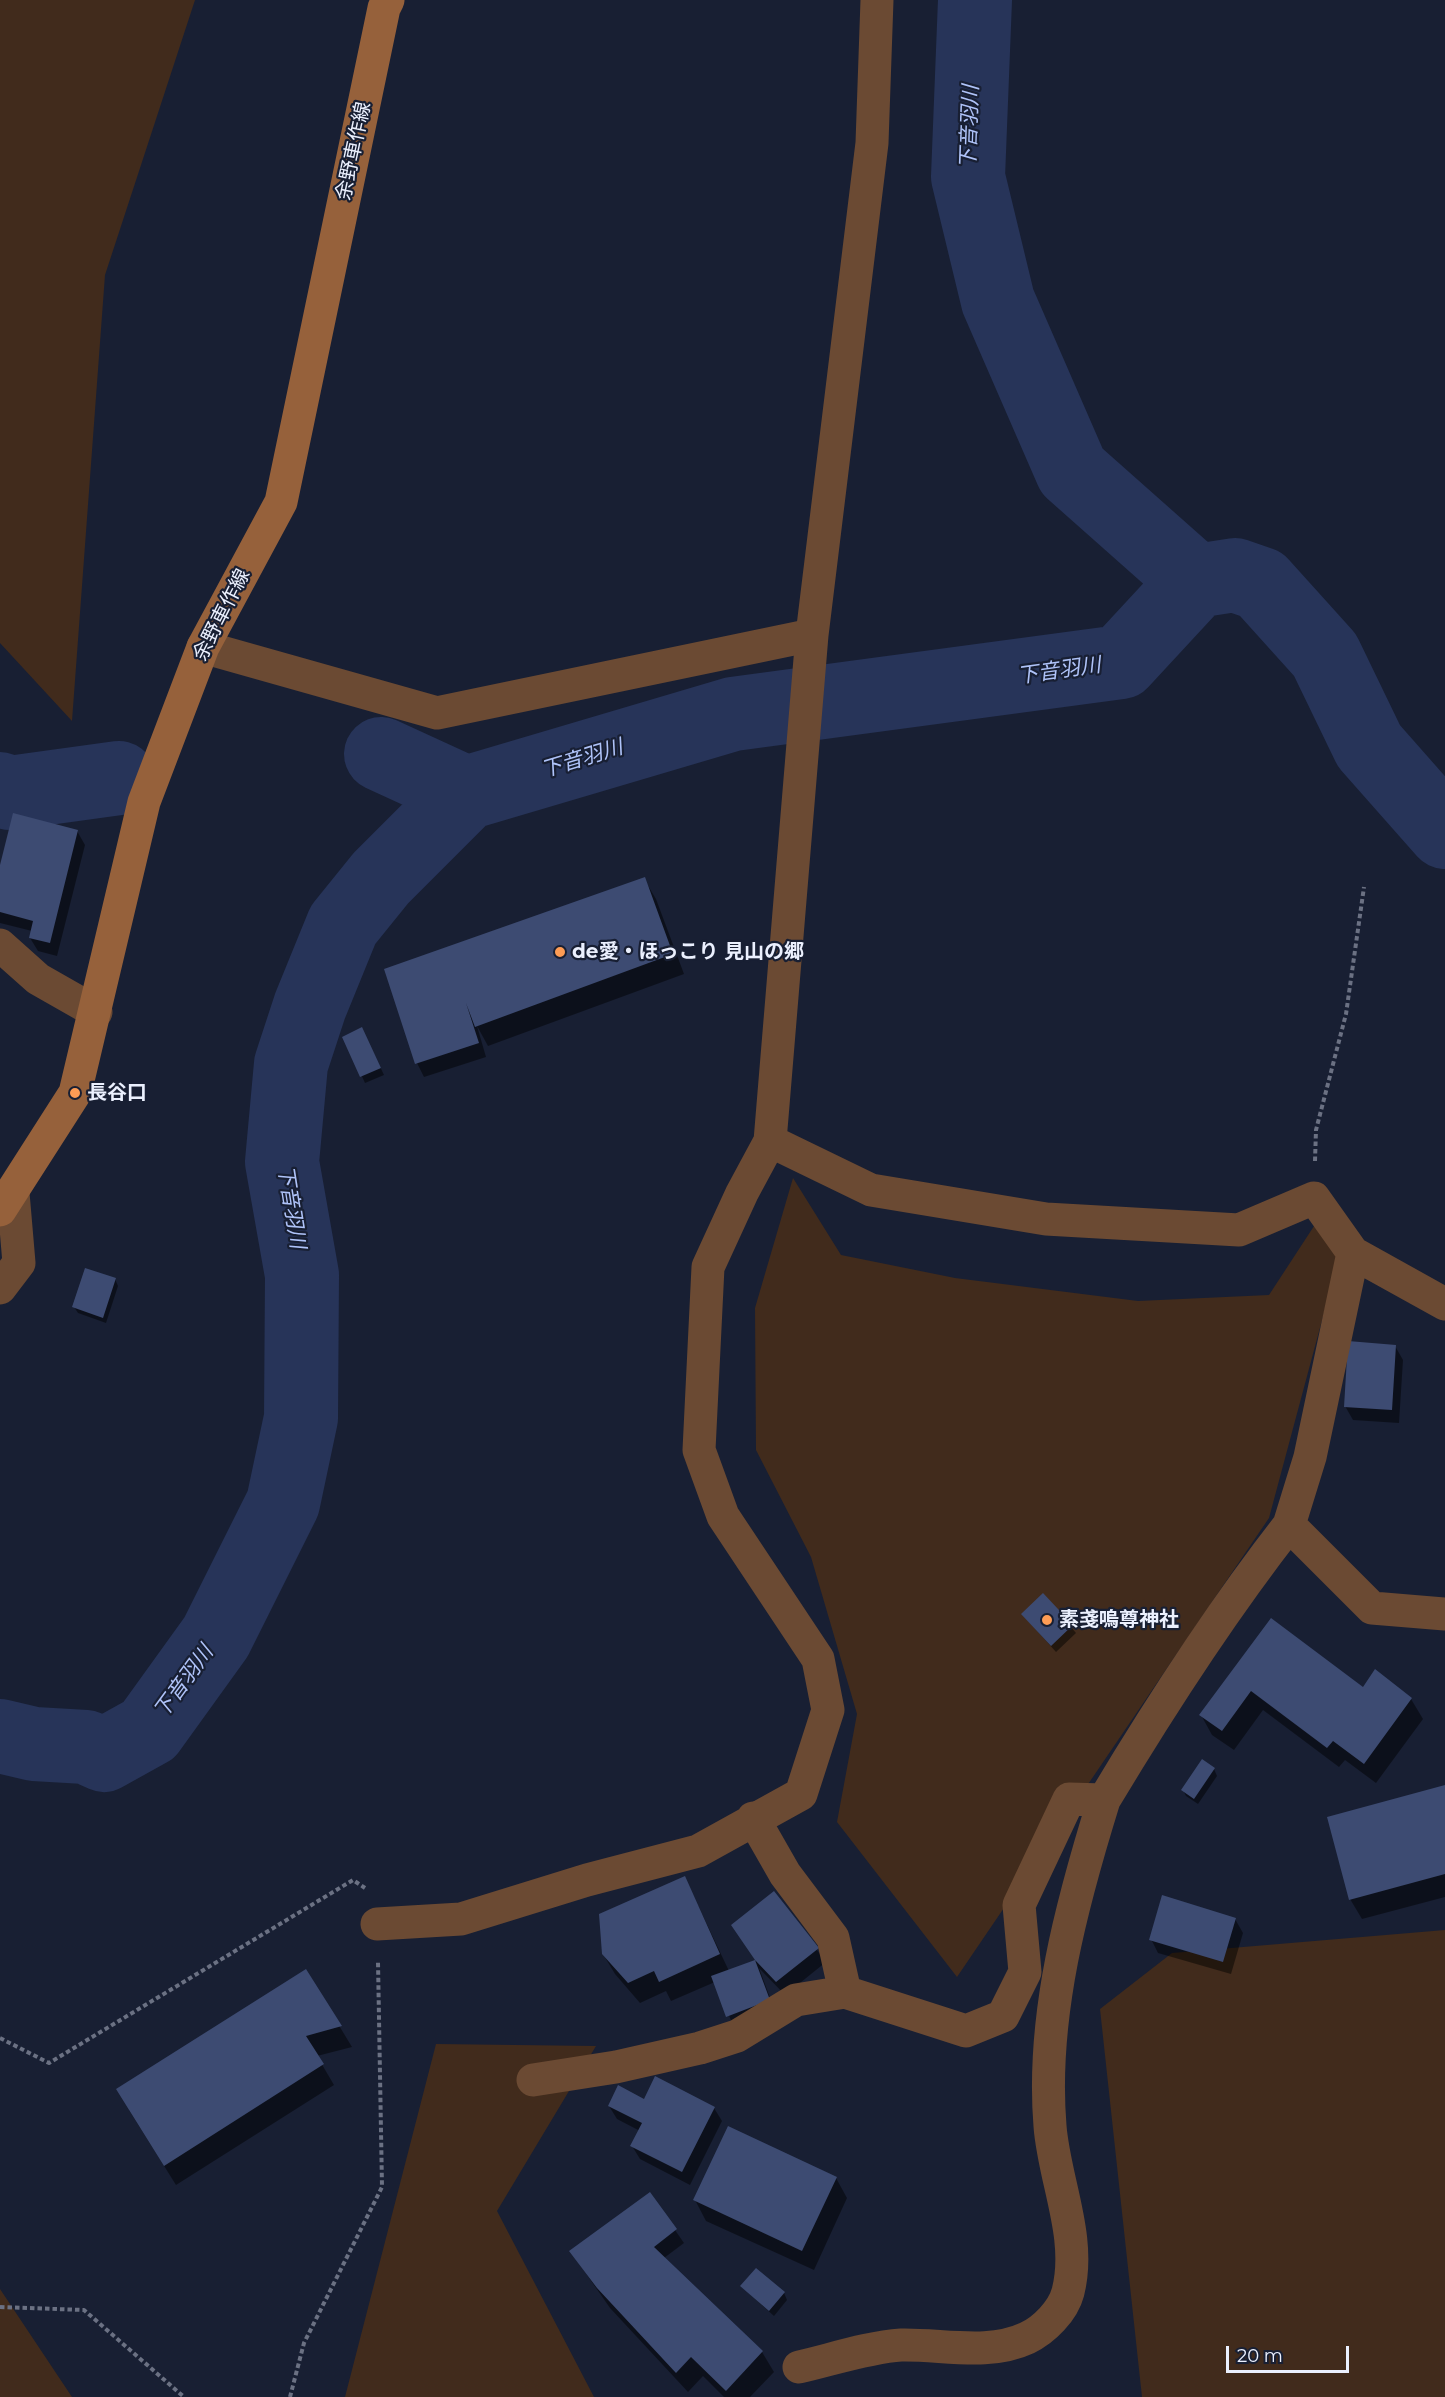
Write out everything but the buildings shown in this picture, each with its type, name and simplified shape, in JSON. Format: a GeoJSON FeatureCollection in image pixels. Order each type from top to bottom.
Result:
{"type":"FeatureCollection","features":[{"type":"Feature","properties":{"kind":"main road","name":"余野車作線"},"geometry":{"type":"LineString","coordinates":[[6,1201],[75,1093],[144,802],[203,647],[281,502],[388,0]]}},
{"type":"Feature","properties":{"kind":"street"},"geometry":{"type":"LineString","coordinates":[[377,1924],[461,1919],[587,1880],[698,1851],[753,1818],[801,1794],[828,1710],[818,1659],[723,1516],[699,1450],[708,1267],[742,1193],[770,1141],[812,634],[872,143],[877,0]]}},
{"type":"Feature","properties":{"kind":"street"},"geometry":{"type":"LineString","coordinates":[[203,647],[437,713],[812,634]]}},
{"type":"Feature","properties":{"kind":"street"},"geometry":{"type":"LineString","coordinates":[[0,945],[38,979],[96,1012]]}},
{"type":"Feature","properties":{"kind":"street"},"geometry":{"type":"LineString","coordinates":[[770,1141],[871,1190],[1046,1219],[1239,1230],[1314,1198],[1353,1253],[1445,1304]]}},
{"type":"Feature","properties":{"kind":"street"},"geometry":{"type":"LineString","coordinates":[[0,1288],[19,1263],[6,1201]]}},
{"type":"Feature","properties":{"kind":"street"},"geometry":{"type":"LineString","coordinates":[[799,2367],[898,2345],[997,2348],[1028,2338],[1054,2318],[1068,2292],[1072,2246],[1050,2126],[1051,2038],[1068,1934],[1083,1869],[1104,1800],[1161,1704],[1254,1570],[1289,1525],[1311,1457],[1353,1253]]}},
{"type":"Feature","properties":{"kind":"street"},"geometry":{"type":"LineString","coordinates":[[1289,1525],[1372,1608],[1445,1614]]}},
{"type":"Feature","properties":{"kind":"street"},"geometry":{"type":"LineString","coordinates":[[533,2080],[616,2067],[700,2048],[737,2036],[796,2000],[844,1992],[966,2031],[1003,2016],[1025,1972],[1019,1905],[1069,1799],[1104,1800]]}},
{"type":"Feature","properties":{"kind":"street"},"geometry":{"type":"LineString","coordinates":[[753,1818],[785,1874],[833,1938],[844,1992]]}},
{"type":"Feature","properties":{"kind":"path"},"geometry":{"type":"LineString","coordinates":[[1314,1198],[1316,1130],[1346,1014],[1364,887]]}},
{"type":"Feature","properties":{"kind":"path"},"geometry":{"type":"LineString","coordinates":[[0,2038],[49,2063],[353,1880],[416,1922]]}},
{"type":"Feature","properties":{"kind":"path"},"geometry":{"type":"LineString","coordinates":[[290,2397],[304,2343],[382,2187],[377,1924]]}},
{"type":"Feature","properties":{"kind":"path"},"geometry":{"type":"LineString","coordinates":[[0,2307],[84,2310],[184,2397]]}},
{"type":"Feature","properties":{"kind":"shaded area"},"geometry":{"type":"Polygon","coordinates":[[[0,0],[195,0],[105,275],[72,721],[0,643],[0,0]]]}},
{"type":"Feature","properties":{"kind":"shaded area"},"geometry":{"type":"Polygon","coordinates":[[[793,1178],[841,1255],[955,1278],[1138,1301],[1269,1295],[1316,1223],[1340,1253],[1269,1518],[957,1977],[837,1822],[857,1714],[811,1557],[756,1450],[755,1308],[793,1178]]]}},
{"type":"Feature","properties":{"kind":"shaded area"},"geometry":{"type":"Polygon","coordinates":[[[1445,1930],[1445,2397],[1142,2397],[1100,2009],[1172,1953],[1445,1930]]]}},
{"type":"Feature","properties":{"kind":"shaded area"},"geometry":{"type":"Polygon","coordinates":[[[436,2044],[596,2046],[497,2211],[594,2397],[345,2397],[436,2044]]]}},
{"type":"Feature","properties":{"kind":"shaded area"},"geometry":{"type":"Polygon","coordinates":[[[0,2289],[72,2397],[0,2397],[0,2289]]]}},
{"type":"Feature","properties":{"kind":"waterway","name":"下音羽川"},"geometry":{"type":"LineString","coordinates":[[975,0],[968,177],[998,301],[1072,471],[1196,581]]}},
{"type":"Feature","properties":{"kind":"waterway"},"geometry":{"type":"LineString","coordinates":[[1196,581],[1235,575],[1261,584],[1325,655],[1369,746],[1445,832]]}},
{"type":"Feature","properties":{"kind":"waterway","name":"下音羽川"},"geometry":{"type":"LineString","coordinates":[[0,1736],[34,1744],[86,1747],[104,1755],[149,1730],[216,1637],[283,1503],[301,1418],[302,1275],[282,1162],[291,1064],[310,1006],[343,925],[381,878],[466,793],[733,714],[1121,662],[1196,581]]}},
{"type":"Feature","properties":{"kind":"waterway"},"geometry":{"type":"LineString","coordinates":[[381,754],[466,793]]}},
{"type":"Feature","properties":{"kind":"waterway"},"geometry":{"type":"LineString","coordinates":[[0,789],[10,793],[119,778]]}},
{"type":"Feature","properties":{"kind":"place","name":"de愛・ほっこり 見山の郷"},"geometry":{"type":"Point","coordinates":[560,952]}},
{"type":"Feature","properties":{"kind":"place","name":"長谷口"},"geometry":{"type":"Point","coordinates":[75,1093]}},
{"type":"Feature","properties":{"kind":"place","name":"素戔嗚尊神社"},"geometry":{"type":"Point","coordinates":[1047,1620]}}]}
